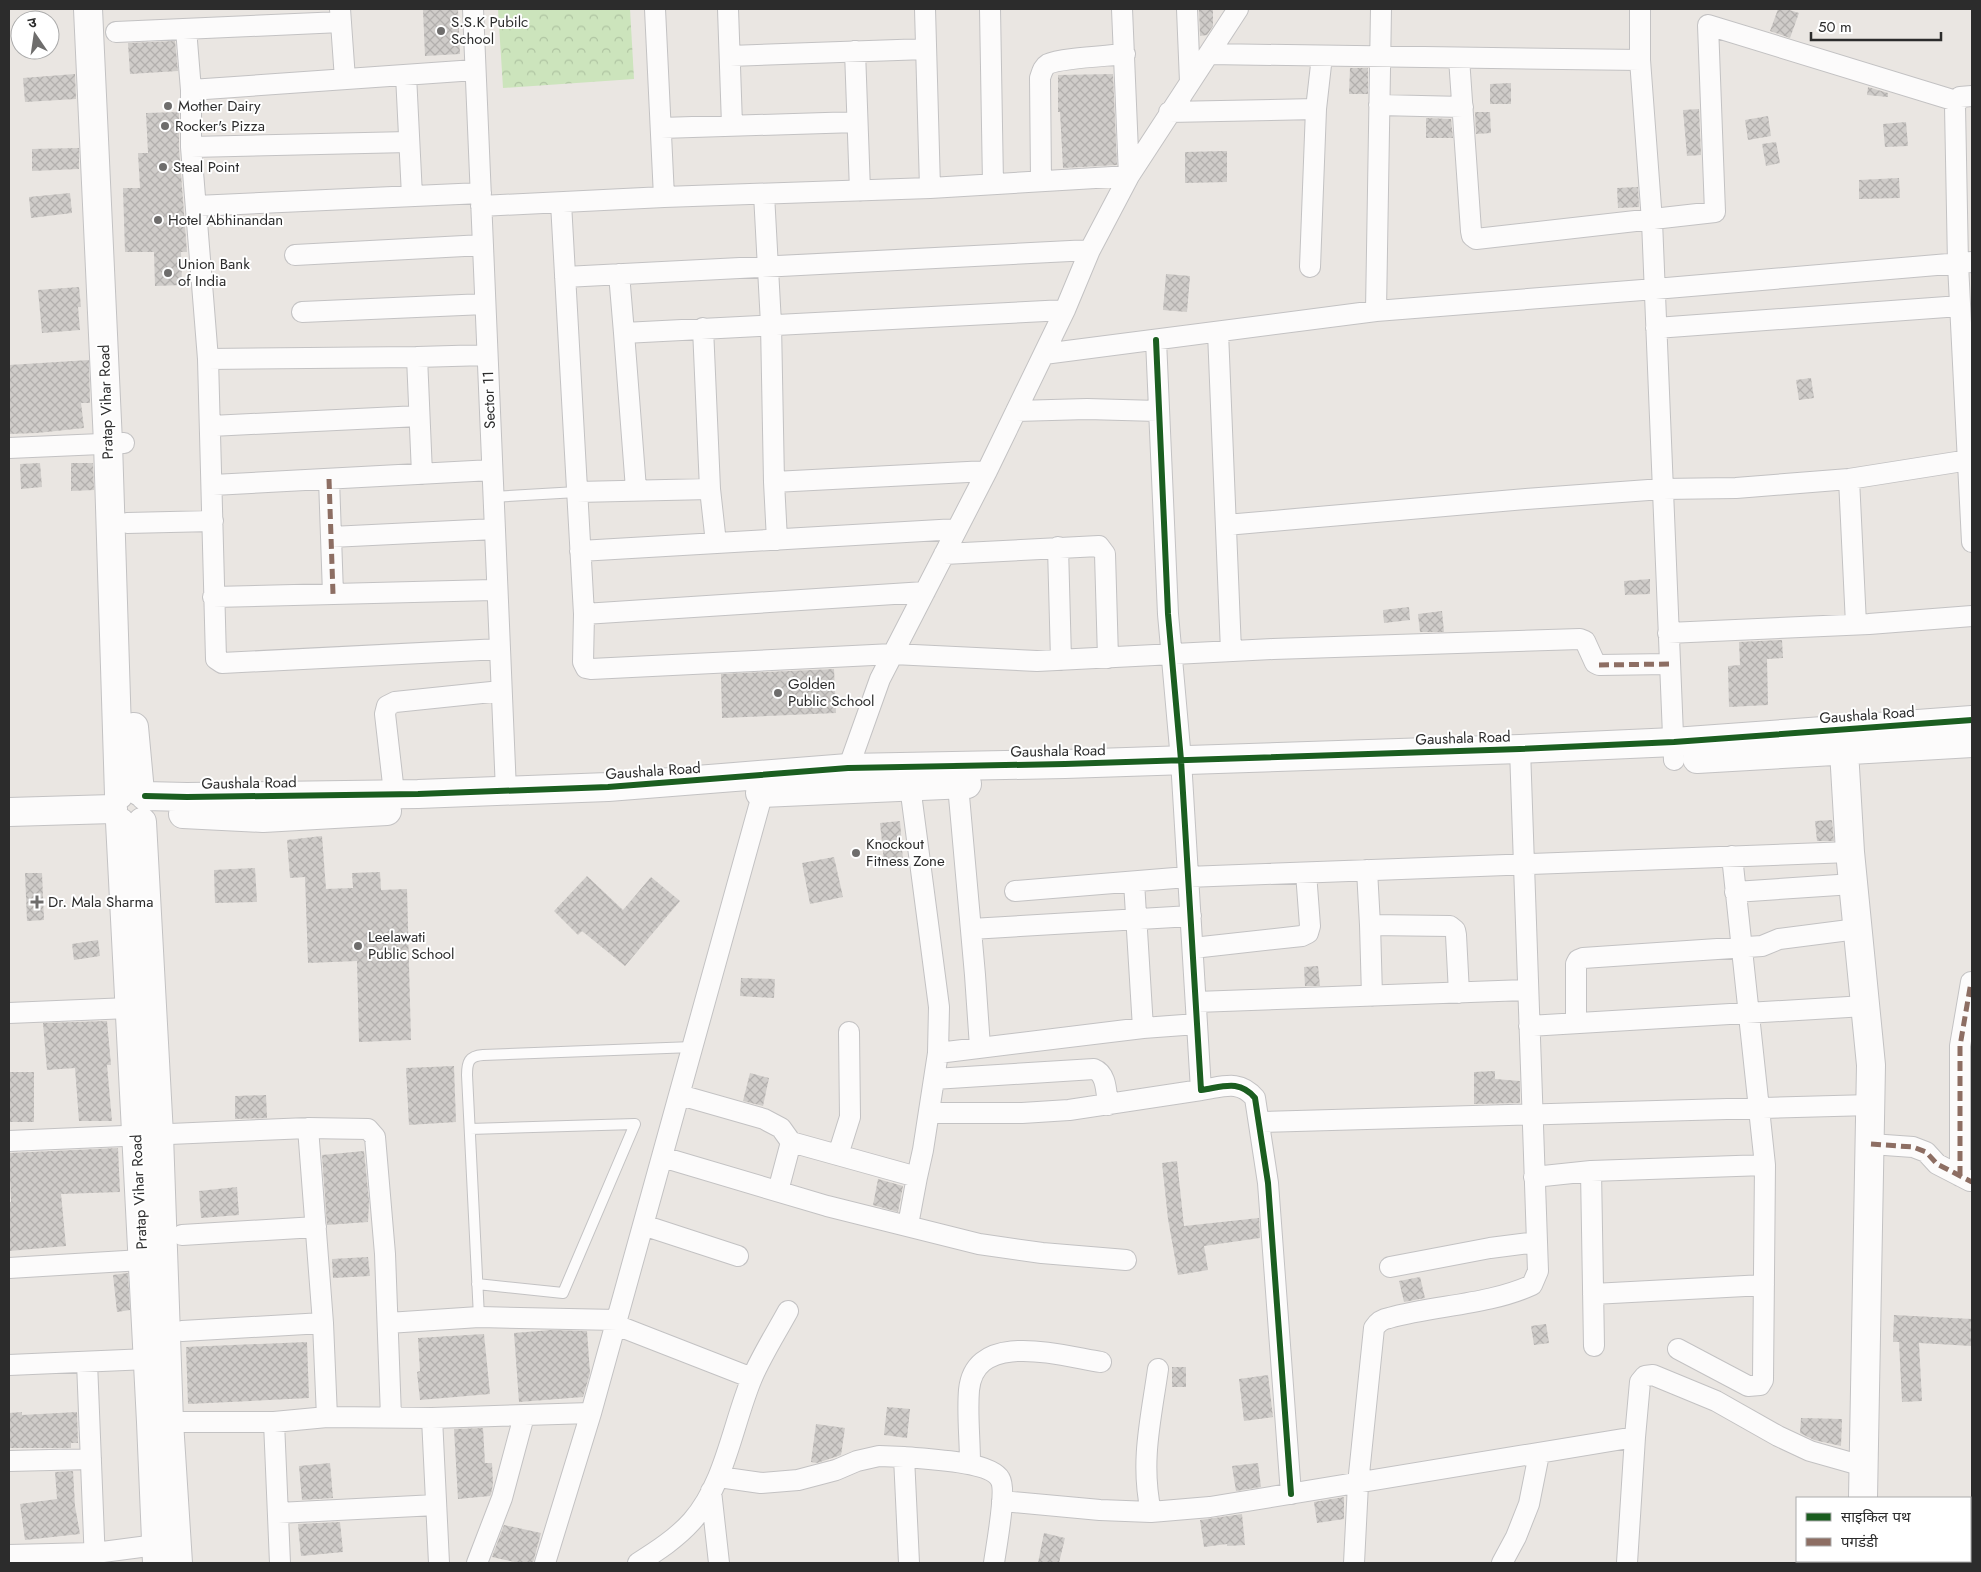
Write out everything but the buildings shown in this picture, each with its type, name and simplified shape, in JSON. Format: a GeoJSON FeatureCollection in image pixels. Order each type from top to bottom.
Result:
{"type":"FeatureCollection","features":[{"type":"Feature","properties":{"kind":"street","name":"Sector 11"},"geometry":{"type":"LineString","coordinates":[[473,9],[488,355],[495,590],[500,649],[506,791]]}},
{"type":"Feature","properties":{"kind":"street"},"geometry":{"type":"LineString","coordinates":[[655,9],[664,197]]}},
{"type":"Feature","properties":{"kind":"street"},"geometry":{"type":"LineString","coordinates":[[728,9],[732,125]]}},
{"type":"Feature","properties":{"kind":"street"},"geometry":{"type":"LineString","coordinates":[[925,9],[930,188]]}},
{"type":"Feature","properties":{"kind":"street"},"geometry":{"type":"LineString","coordinates":[[990,9],[994,184]]}},
{"type":"Feature","properties":{"kind":"street"},"geometry":{"type":"LineString","coordinates":[[1122,9],[1129,176]]}},
{"type":"Feature","properties":{"kind":"street"},"geometry":{"type":"LineString","coordinates":[[1187,9],[1190,82]]}},
{"type":"Feature","properties":{"kind":"street"},"geometry":{"type":"LineString","coordinates":[[844,779],[880,679],[987,471],[1065,310],[1090,250],[1129,176],[1238,9]]}},
{"type":"Feature","properties":{"kind":"street"},"geometry":{"type":"LineString","coordinates":[[1376,311],[1381,9]]}},
{"type":"Feature","properties":{"kind":"street"},"geometry":{"type":"LineString","coordinates":[[1640,9],[1640,60],[1652,220],[1674,751]]}},
{"type":"Feature","properties":{"kind":"street"},"geometry":{"type":"LineString","coordinates":[[100,23],[186,29],[341,15],[345,79]]}},
{"type":"Feature","properties":{"kind":"street"},"geometry":{"type":"LineString","coordinates":[[1459,58],[1472,236],[1482,239],[1715,212],[1707,17],[1964,99],[1955,116],[1965,263],[1960,306],[1967,326],[1972,542]]}},
{"type":"Feature","properties":{"kind":"street","name":"Pratap Vihar Road"},"geometry":{"type":"LineString","coordinates":[[100,23],[116,443],[160,1422],[157,1554]]}},
{"type":"Feature","properties":{"kind":"street"},"geometry":{"type":"LineString","coordinates":[[186,29],[191,90],[191,147],[208,360],[213,485],[213,597],[216,659],[222,663],[500,649]]}},
{"type":"Feature","properties":{"kind":"street"},"geometry":{"type":"LineString","coordinates":[[730,56],[926,49]]}},
{"type":"Feature","properties":{"kind":"street"},"geometry":{"type":"LineString","coordinates":[[855,51],[860,190]]}},
{"type":"Feature","properties":{"kind":"street"},"geometry":{"type":"LineString","coordinates":[[1041,181],[1040,78],[1042,70],[1048,64],[1125,54]]}},
{"type":"Feature","properties":{"kind":"street"},"geometry":{"type":"LineString","coordinates":[[1209,54],[1640,60]]}},
{"type":"Feature","properties":{"kind":"street"},"geometry":{"type":"LineString","coordinates":[[1310,267],[1316,109],[1322,56]]}},
{"type":"Feature","properties":{"kind":"street"},"geometry":{"type":"LineString","coordinates":[[191,90],[475,70]]}},
{"type":"Feature","properties":{"kind":"street"},"geometry":{"type":"LineString","coordinates":[[406,75],[412,196]]}},
{"type":"Feature","properties":{"kind":"street"},"geometry":{"type":"LineString","coordinates":[[1379,105],[1462,107]]}},
{"type":"Feature","properties":{"kind":"street"},"geometry":{"type":"LineString","coordinates":[[1169,112],[1316,109]]}},
{"type":"Feature","properties":{"kind":"street"},"geometry":{"type":"LineString","coordinates":[[661,128],[858,122]]}},
{"type":"Feature","properties":{"kind":"street"},"geometry":{"type":"LineString","coordinates":[[191,147],[408,142]]}},
{"type":"Feature","properties":{"kind":"street"},"geometry":{"type":"LineString","coordinates":[[196,206],[412,196],[561,202],[930,188],[1129,176]]}},
{"type":"Feature","properties":{"kind":"street"},"geometry":{"type":"LineString","coordinates":[[764,194],[772,324],[774,482],[777,540]]}},
{"type":"Feature","properties":{"kind":"street"},"geometry":{"type":"LineString","coordinates":[[561,202],[584,614],[583,662],[586,668],[893,654],[1037,661],[1231,651],[1580,639],[1585,641],[1594,663],[1599,666],[1670,664]]}},
{"type":"Feature","properties":{"kind":"street"},"geometry":{"type":"LineString","coordinates":[[295,255],[483,245]]}},
{"type":"Feature","properties":{"kind":"street"},"geometry":{"type":"LineString","coordinates":[[565,277],[1090,250]]}},
{"type":"Feature","properties":{"kind":"street"},"geometry":{"type":"LineString","coordinates":[[1044,354],[1376,311],[1965,263]]}},
{"type":"Feature","properties":{"kind":"street"},"geometry":{"type":"LineString","coordinates":[[619,274],[636,490]]}},
{"type":"Feature","properties":{"kind":"street"},"geometry":{"type":"LineString","coordinates":[[302,312],[485,304]]}},
{"type":"Feature","properties":{"kind":"street"},"geometry":{"type":"LineString","coordinates":[[1656,328],[1960,306]]}},
{"type":"Feature","properties":{"kind":"street"},"geometry":{"type":"LineString","coordinates":[[624,333],[1065,310]]}},
{"type":"Feature","properties":{"kind":"street"},"geometry":{"type":"LineString","coordinates":[[703,328],[710,488],[716,543]]}},
{"type":"Feature","properties":{"kind":"street"},"geometry":{"type":"LineString","coordinates":[[1218,332],[1231,651]]}},
{"type":"Feature","properties":{"kind":"street"},"geometry":{"type":"LineString","coordinates":[[1156,340],[1171,654],[1182,769],[1200,1090]]}},
{"type":"Feature","properties":{"kind":"street"},"geometry":{"type":"LineString","coordinates":[[208,360],[416,358],[488,355]]}},
{"type":"Feature","properties":{"kind":"street"},"geometry":{"type":"LineString","coordinates":[[416,358],[422,474]]}},
{"type":"Feature","properties":{"kind":"street"},"geometry":{"type":"LineString","coordinates":[[1016,411],[1087,409],[1158,411]]}},
{"type":"Feature","properties":{"kind":"street"},"geometry":{"type":"LineString","coordinates":[[211,426],[419,416]]}},
{"type":"Feature","properties":{"kind":"street"},"geometry":{"type":"LineString","coordinates":[[9,448],[116,443]]}},
{"type":"Feature","properties":{"kind":"street","name":"Pratap Vihar Road"},"geometry":{"type":"LineString","coordinates":[[116,443],[126,523],[133,718],[130,1008],[147,1135],[142,1260],[148,1359],[160,1422],[178,1563]]}},
{"type":"Feature","properties":{"kind":"street"},"geometry":{"type":"LineString","coordinates":[[1226,525],[1448,504],[1662,489],[1736,488],[1849,479],[1969,460]]}},
{"type":"Feature","properties":{"kind":"street"},"geometry":{"type":"LineString","coordinates":[[213,485],[492,470]]}},
{"type":"Feature","properties":{"kind":"street"},"geometry":{"type":"LineString","coordinates":[[774,482],[987,471]]}},
{"type":"Feature","properties":{"kind":"street"},"geometry":{"type":"LineString","coordinates":[[330,479],[333,594]]}},
{"type":"Feature","properties":{"kind":"street"},"geometry":{"type":"LineString","coordinates":[[1849,479],[1856,624]]}},
{"type":"Feature","properties":{"kind":"street"},"geometry":{"type":"LineString","coordinates":[[577,492],[710,488]]}},
{"type":"Feature","properties":{"kind":"street"},"geometry":{"type":"LineString","coordinates":[[126,523],[213,521]]}},
{"type":"Feature","properties":{"kind":"street"},"geometry":{"type":"LineString","coordinates":[[331,537],[494,529]]}},
{"type":"Feature","properties":{"kind":"street"},"geometry":{"type":"LineString","coordinates":[[580,551],[957,529]]}},
{"type":"Feature","properties":{"kind":"street"},"geometry":{"type":"LineString","coordinates":[[944,554],[1099,546],[1105,554],[1108,658]]}},
{"type":"Feature","properties":{"kind":"street"},"geometry":{"type":"LineString","coordinates":[[1058,548],[1061,660]]}},
{"type":"Feature","properties":{"kind":"street"},"geometry":{"type":"LineString","coordinates":[[213,597],[495,590]]}},
{"type":"Feature","properties":{"kind":"street"},"geometry":{"type":"LineString","coordinates":[[584,614],[925,592]]}},
{"type":"Feature","properties":{"kind":"street"},"geometry":{"type":"LineString","coordinates":[[1668,632],[1856,624],[1972,616]]}},
{"type":"Feature","properties":{"kind":"street"},"geometry":{"type":"LineString","coordinates":[[394,793],[385,714],[387,706],[395,702],[501,691]]}},
{"type":"Feature","properties":{"kind":"street","name":"Gaushala Road"},"geometry":{"type":"LineString","coordinates":[[1844,740],[1972,720]]}},
{"type":"Feature","properties":{"kind":"street"},"geometry":{"type":"LineString","coordinates":[[1844,740],[1850,852],[1871,1065],[1871,1144],[1862,1497]]}},
{"type":"Feature","properties":{"kind":"street","name":"Gaushala Road"},"geometry":{"type":"LineString","coordinates":[[133,807],[263,818],[844,779],[1674,751],[1844,740],[1972,743]]}},
{"type":"Feature","properties":{"kind":"street"},"geometry":{"type":"LineString","coordinates":[[1354,1563],[1358,1484],[1374,1328],[1378,1322],[1388,1318],[1444,1308],[1520,1290],[1532,1285],[1538,1271],[1520,756]]}},
{"type":"Feature","properties":{"kind":"street","name":"Gaushala Road"},"geometry":{"type":"LineString","coordinates":[[844,779],[910,786],[958,785],[1182,769]]}},
{"type":"Feature","properties":{"kind":"street"},"geometry":{"type":"LineString","coordinates":[[545,1563],[617,1322],[765,784]]}},
{"type":"Feature","properties":{"kind":"street","name":"Gaushala Road"},"geometry":{"type":"LineString","coordinates":[[133,807],[187,797],[765,784]]}},
{"type":"Feature","properties":{"kind":"street"},"geometry":{"type":"LineString","coordinates":[[958,785],[972,929],[980,1047]]}},
{"type":"Feature","properties":{"kind":"street"},"geometry":{"type":"LineString","coordinates":[[908,1225],[930,1114],[938,1053],[938,1007],[910,786]]}},
{"type":"Feature","properties":{"kind":"street"},"geometry":{"type":"LineString","coordinates":[[9,812],[133,807]]}},
{"type":"Feature","properties":{"kind":"street"},"geometry":{"type":"LineString","coordinates":[[1015,891],[1187,878],[1850,852]]}},
{"type":"Feature","properties":{"kind":"street"},"geometry":{"type":"LineString","coordinates":[[1678,1349],[1748,1386],[1760,1385],[1763,1380],[1765,1165],[1732,856]]}},
{"type":"Feature","properties":{"kind":"street"},"geometry":{"type":"LineString","coordinates":[[1367,870],[1372,996]]}},
{"type":"Feature","properties":{"kind":"street"},"geometry":{"type":"LineString","coordinates":[[1193,948],[1302,936],[1308,933],[1310,926],[1306,873]]}},
{"type":"Feature","properties":{"kind":"street"},"geometry":{"type":"LineString","coordinates":[[1134,882],[1143,1028]]}},
{"type":"Feature","properties":{"kind":"street"},"geometry":{"type":"LineString","coordinates":[[1735,892],[1853,884]]}},
{"type":"Feature","properties":{"kind":"street"},"geometry":{"type":"LineString","coordinates":[[972,929],[1191,916]]}},
{"type":"Feature","properties":{"kind":"street"},"geometry":{"type":"LineString","coordinates":[[1370,925],[1450,926],[1455,930],[1456,935],[1459,993]]}},
{"type":"Feature","properties":{"kind":"street"},"geometry":{"type":"LineString","coordinates":[[1576,1023],[1576,964],[1578,960],[1583,958],[1762,946],[1779,939],[1857,929]]}},
{"type":"Feature","properties":{"kind":"street"},"geometry":{"type":"LineString","coordinates":[[1966,1179],[1960,1046],[1971,982]]}},
{"type":"Feature","properties":{"kind":"street"},"geometry":{"type":"LineString","coordinates":[[1196,1002],[1528,990]]}},
{"type":"Feature","properties":{"kind":"street"},"geometry":{"type":"LineString","coordinates":[[1529,1026],[1865,1006]]}},
{"type":"Feature","properties":{"kind":"street"},"geometry":{"type":"LineString","coordinates":[[9,1013],[130,1008]]}},
{"type":"Feature","properties":{"kind":"street"},"geometry":{"type":"LineString","coordinates":[[938,1053],[1143,1028],[1197,1024]]}},
{"type":"Feature","properties":{"kind":"street"},"geometry":{"type":"LineString","coordinates":[[838,1156],[850,1117],[849,1032]]}},
{"type":"Feature","properties":{"kind":"street"},"geometry":{"type":"LineString","coordinates":[[934,1079],[1094,1069],[1104,1077],[1108,1105]]}},
{"type":"Feature","properties":{"kind":"street"},"geometry":{"type":"LineString","coordinates":[[930,1114],[1069,1110],[1235,1085],[1247,1089],[1255,1098],[1268,1183],[1291,1494]]}},
{"type":"Feature","properties":{"kind":"street"},"geometry":{"type":"LineString","coordinates":[[680,1095],[764,1119],[781,1128],[791,1142],[917,1177]]}},
{"type":"Feature","properties":{"kind":"street"},"geometry":{"type":"LineString","coordinates":[[1260,1122],[1871,1104]]}},
{"type":"Feature","properties":{"kind":"street"},"geometry":{"type":"LineString","coordinates":[[308,1128],[323,1323],[327,1417]]}},
{"type":"Feature","properties":{"kind":"street"},"geometry":{"type":"LineString","coordinates":[[9,1141],[308,1128],[368,1129],[374,1137],[385,1254],[391,1416]]}},
{"type":"Feature","properties":{"kind":"street"},"geometry":{"type":"LineString","coordinates":[[778,1191],[791,1142]]}},
{"type":"Feature","properties":{"kind":"street"},"geometry":{"type":"LineString","coordinates":[[1871,1144],[1913,1147],[1926,1152],[1938,1164],[1966,1179]]}},
{"type":"Feature","properties":{"kind":"street"},"geometry":{"type":"LineString","coordinates":[[662,1157],[828,1206],[979,1244],[1042,1253],[1126,1260]]}},
{"type":"Feature","properties":{"kind":"street"},"geometry":{"type":"LineString","coordinates":[[1534,1177],[1591,1171],[1765,1165]]}},
{"type":"Feature","properties":{"kind":"street"},"geometry":{"type":"LineString","coordinates":[[1591,1171],[1594,1346]]}},
{"type":"Feature","properties":{"kind":"street"},"geometry":{"type":"LineString","coordinates":[[643,1225],[738,1256]]}},
{"type":"Feature","properties":{"kind":"street"},"geometry":{"type":"LineString","coordinates":[[182,1235],[316,1226]]}},
{"type":"Feature","properties":{"kind":"street"},"geometry":{"type":"LineString","coordinates":[[1390,1267],[1490,1248],[1537,1242]]}},
{"type":"Feature","properties":{"kind":"street"},"geometry":{"type":"LineString","coordinates":[[9,1268],[142,1260]]}},
{"type":"Feature","properties":{"kind":"street"},"geometry":{"type":"LineString","coordinates":[[1593,1294],[1764,1286]]}},
{"type":"Feature","properties":{"kind":"street"},"geometry":{"type":"LineString","coordinates":[[638,1563],[665,1546],[692,1521],[715,1484],[752,1378],[788,1310]]}},
{"type":"Feature","properties":{"kind":"street"},"geometry":{"type":"LineString","coordinates":[[388,1323],[479,1317],[617,1322],[752,1378]]}},
{"type":"Feature","properties":{"kind":"street"},"geometry":{"type":"LineString","coordinates":[[182,1331],[323,1323]]}},
{"type":"Feature","properties":{"kind":"street"},"geometry":{"type":"LineString","coordinates":[[970,1463],[969,1389],[974,1371],[988,1357],[1004,1351],[1024,1350],[1101,1362]]}},
{"type":"Feature","properties":{"kind":"street"},"geometry":{"type":"LineString","coordinates":[[9,1365],[148,1359]]}},
{"type":"Feature","properties":{"kind":"street"},"geometry":{"type":"LineString","coordinates":[[87,1362],[95,1558]]}},
{"type":"Feature","properties":{"kind":"street"},"geometry":{"type":"LineString","coordinates":[[1151,1512],[1145,1480],[1146,1450],[1158,1368]]}},
{"type":"Feature","properties":{"kind":"street"},"geometry":{"type":"LineString","coordinates":[[1627,1563],[1640,1382],[1645,1376],[1653,1375],[1716,1401],[1778,1436],[1810,1451],[1863,1466]]}},
{"type":"Feature","properties":{"kind":"street"},"geometry":{"type":"LineString","coordinates":[[160,1422],[274,1422],[327,1417],[391,1416],[432,1418],[591,1413]]}},
{"type":"Feature","properties":{"kind":"street"},"geometry":{"type":"LineString","coordinates":[[477,1563],[502,1498],[524,1416]]}},
{"type":"Feature","properties":{"kind":"street"},"geometry":{"type":"LineString","coordinates":[[432,1418],[439,1563]]}},
{"type":"Feature","properties":{"kind":"street"},"geometry":{"type":"LineString","coordinates":[[274,1422],[280,1563]]}},
{"type":"Feature","properties":{"kind":"street"},"geometry":{"type":"LineString","coordinates":[[1002,1501],[1100,1510],[1151,1512],[1210,1507],[1636,1437]]}},
{"type":"Feature","properties":{"kind":"street"},"geometry":{"type":"LineString","coordinates":[[1502,1563],[1516,1537],[1529,1504],[1538,1454]]}},
{"type":"Feature","properties":{"kind":"street"},"geometry":{"type":"LineString","coordinates":[[715,1484],[798,1480],[879,1456],[970,1463],[993,1472],[1000,1478],[1003,1486],[994,1563]]}},
{"type":"Feature","properties":{"kind":"street"},"geometry":{"type":"LineString","coordinates":[[904,1457],[909,1563]]}},
{"type":"Feature","properties":{"kind":"street"},"geometry":{"type":"LineString","coordinates":[[9,1462],[91,1459]]}},
{"type":"Feature","properties":{"kind":"street"},"geometry":{"type":"LineString","coordinates":[[715,1484],[719,1563]]}},
{"type":"Feature","properties":{"kind":"street"},"geometry":{"type":"LineString","coordinates":[[278,1513],[436,1505]]}},
{"type":"Feature","properties":{"kind":"street"},"geometry":{"type":"LineString","coordinates":[[9,1555],[95,1558],[157,1554]]}},
{"type":"Feature","properties":{"kind":"lane"},"geometry":{"type":"LineString","coordinates":[[493,497],[577,492]]}},
{"type":"Feature","properties":{"kind":"lane"},"geometry":{"type":"LineString","coordinates":[[479,1317],[467,1067],[472,1056],[693,1047]]}},
{"type":"Feature","properties":{"kind":"lane"},"geometry":{"type":"LineString","coordinates":[[470,1129],[635,1124],[563,1293],[477,1284]]}},
{"type":"Feature","properties":{"kind":"green space"},"geometry":{"type":"Polygon","coordinates":[[[498,9],[630,9],[634,79],[503,88],[498,9]]]}},
{"type":"Feature","properties":{"kind":"marked path"},"geometry":{"type":"LineString","coordinates":[[329,479],[333,594]]}},
{"type":"Feature","properties":{"kind":"marked path"},"geometry":{"type":"LineString","coordinates":[[1599,665],[1669,664]]}},
{"type":"Feature","properties":{"kind":"marked path"},"geometry":{"type":"LineString","coordinates":[[1960,1176],[1960,1046],[1971,982]]}},
{"type":"Feature","properties":{"kind":"marked path"},"geometry":{"type":"LineString","coordinates":[[1871,1144],[1913,1147],[1926,1152],[1937,1164],[1972,1182]]}},
{"type":"Feature","properties":{"kind":"cycle path"},"geometry":{"type":"LineString","coordinates":[[1156,340],[1168,614],[1181,760],[1201,1090],[1237,1086],[1243,1088],[1255,1098],[1268,1183],[1291,1494]]}},
{"type":"Feature","properties":{"kind":"cycle path"},"geometry":{"type":"LineString","coordinates":[[145,796],[418,794],[608,787],[848,768],[1065,764],[1674,742],[1972,720]]}},
{"type":"Feature","properties":{"kind":"place","name":"S.S.K Pubilc School"},"geometry":{"type":"Point","coordinates":[441,31]}},
{"type":"Feature","properties":{"kind":"place","name":"Mother Dairy"},"geometry":{"type":"Point","coordinates":[168,106]}},
{"type":"Feature","properties":{"kind":"place","name":"Rocker's Pizza"},"geometry":{"type":"Point","coordinates":[165,126]}},
{"type":"Feature","properties":{"kind":"place","name":"Steal Point"},"geometry":{"type":"Point","coordinates":[163,167]}},
{"type":"Feature","properties":{"kind":"place","name":"Hotel Abhinandan"},"geometry":{"type":"Point","coordinates":[158,220]}},
{"type":"Feature","properties":{"kind":"place","name":"Union Bank of India"},"geometry":{"type":"Point","coordinates":[168,273]}},
{"type":"Feature","properties":{"kind":"place","name":"Golden Public School"},"geometry":{"type":"Point","coordinates":[778,693]}},
{"type":"Feature","properties":{"kind":"place","name":"Knockout Fitness Zone"},"geometry":{"type":"Point","coordinates":[856,853]}},
{"type":"Feature","properties":{"kind":"place","name":"Dr. Mala Sharma"},"geometry":{"type":"Point","coordinates":[37,902]}},
{"type":"Feature","properties":{"kind":"place","name":"Leelawati Public School"},"geometry":{"type":"Point","coordinates":[358,946]}}]}
